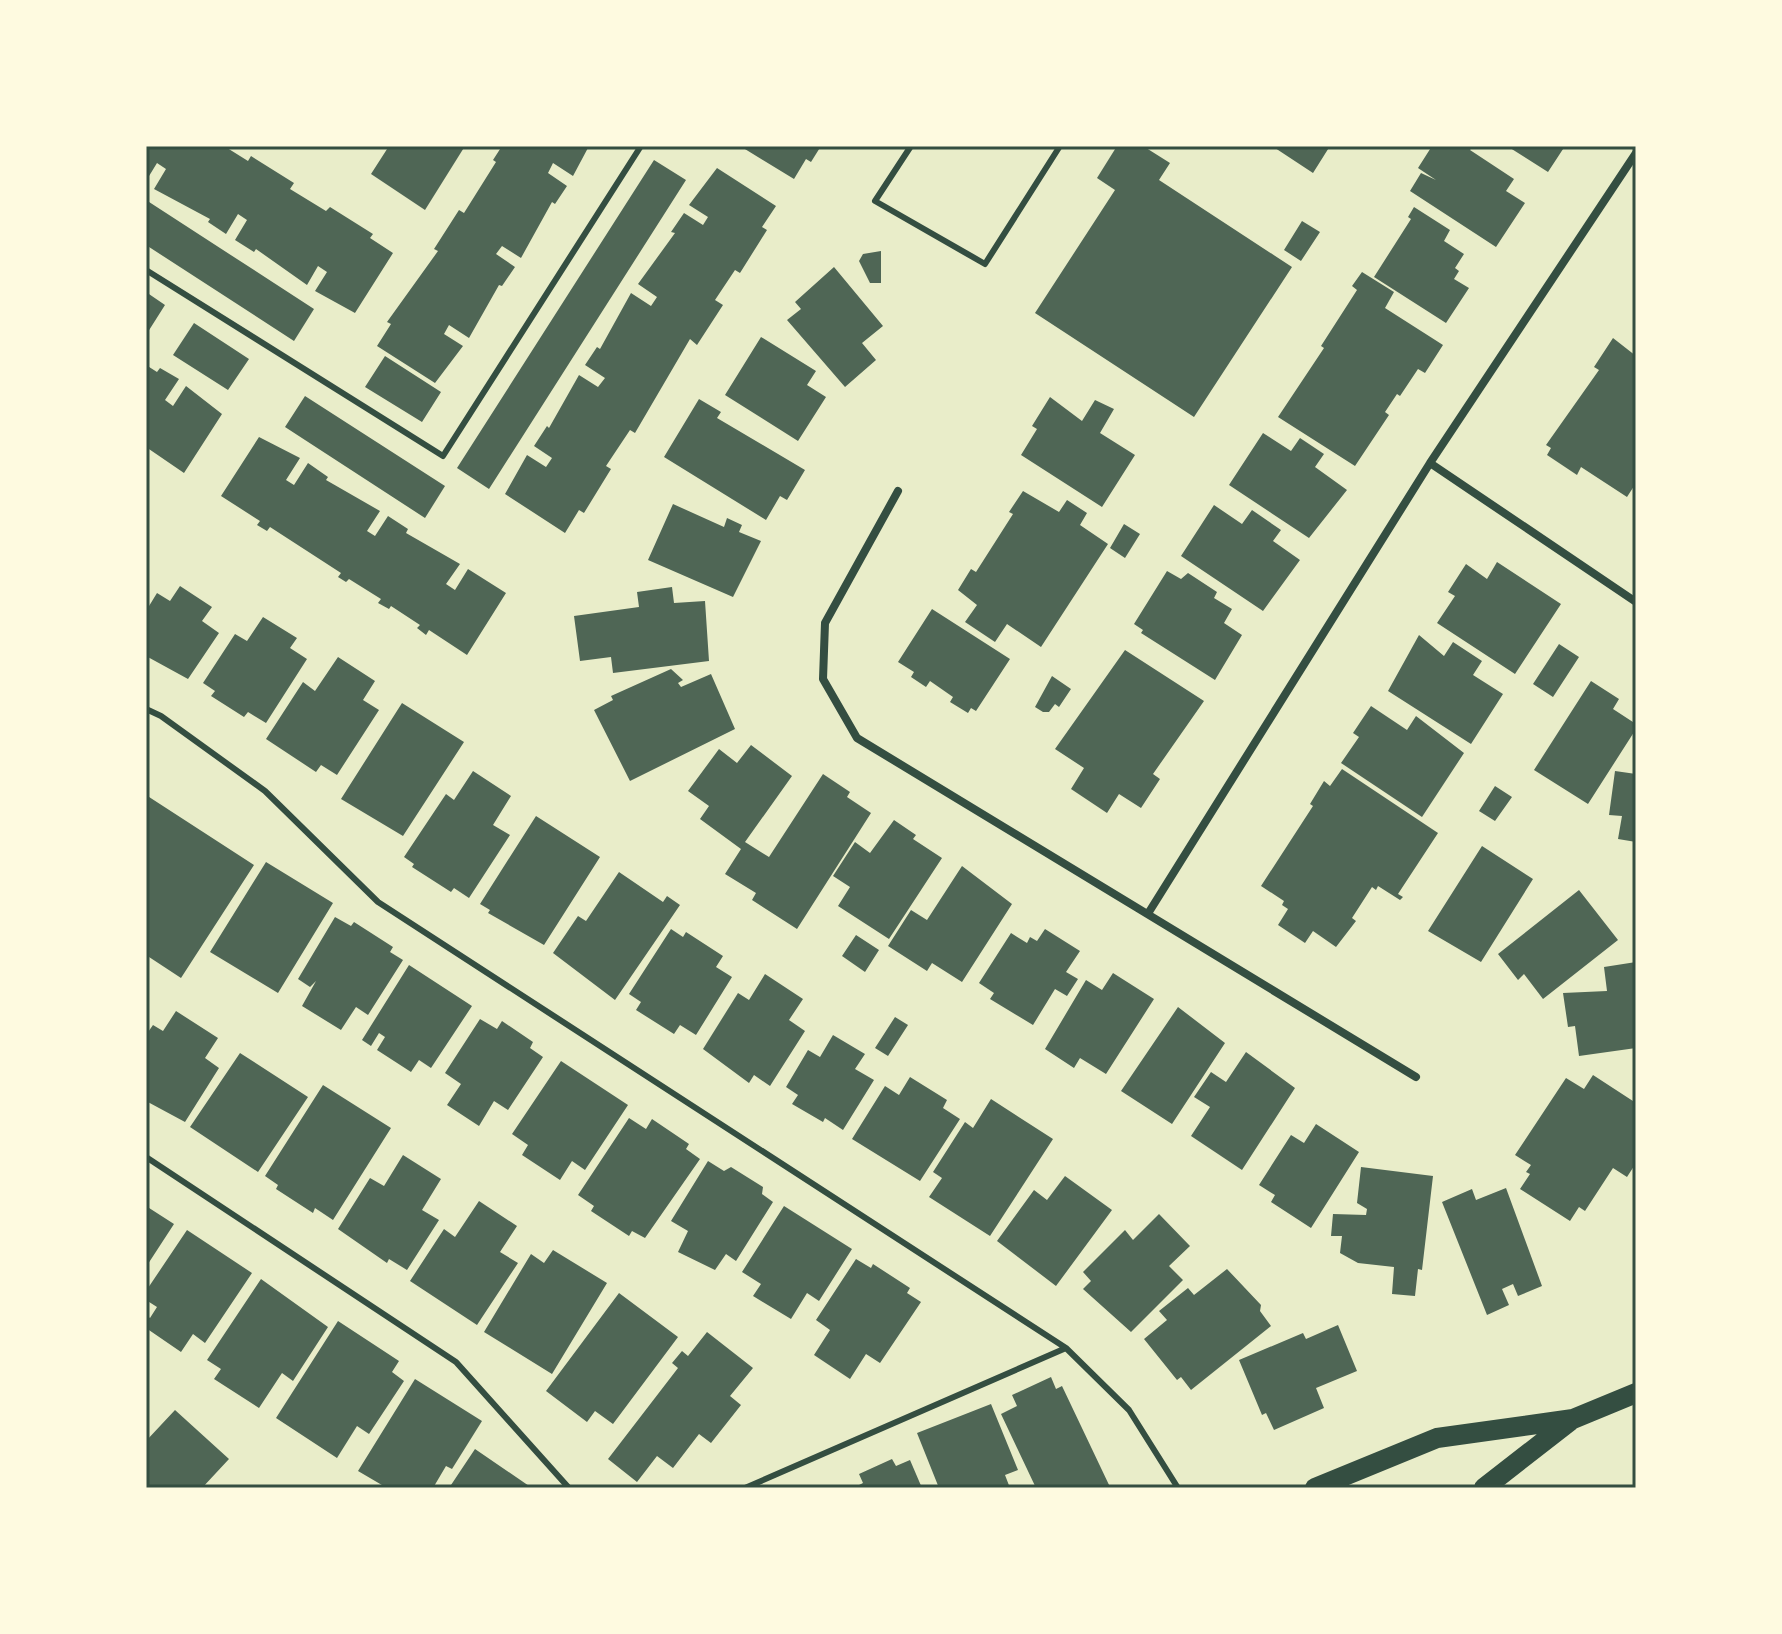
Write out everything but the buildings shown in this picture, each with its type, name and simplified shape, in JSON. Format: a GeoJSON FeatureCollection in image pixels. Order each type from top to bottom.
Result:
{"type":"FeatureCollection","features":[{"type":"Feature","properties":{"kind":"main road"},"geometry":{"type":"LineString","coordinates":[[1315,1488],[1437,1438],[1573,1419],[1636,1393]]}},
{"type":"Feature","properties":{"kind":"main road"},"geometry":{"type":"LineString","coordinates":[[1484,1488],[1573,1419]]}},
{"type":"Feature","properties":{"kind":"street"},"geometry":{"type":"LineString","coordinates":[[1149,912],[1430,463],[1636,153]]}},
{"type":"Feature","properties":{"kind":"street"},"geometry":{"type":"LineString","coordinates":[[1430,463],[1636,602]]}},
{"type":"Feature","properties":{"kind":"street"},"geometry":{"type":"LineString","coordinates":[[898,491],[825,623],[823,679],[857,738],[1149,912],[1416,1077]]}},
{"type":"Feature","properties":{"kind":"lane"},"geometry":{"type":"LineString","coordinates":[[146,270],[443,456],[641,146]]}},
{"type":"Feature","properties":{"kind":"lane"},"geometry":{"type":"LineString","coordinates":[[911,146],[875,201],[985,264],[1060,146]]}},
{"type":"Feature","properties":{"kind":"lane"},"geometry":{"type":"LineString","coordinates":[[146,709],[161,716],[265,791],[378,902],[1066,1348],[1129,1410],[1178,1488]]}},
{"type":"Feature","properties":{"kind":"lane"},"geometry":{"type":"LineString","coordinates":[[146,1157],[456,1362],[569,1488]]}},
{"type":"Feature","properties":{"kind":"lane"},"geometry":{"type":"LineString","coordinates":[[745,1488],[1066,1348]]}}]}
